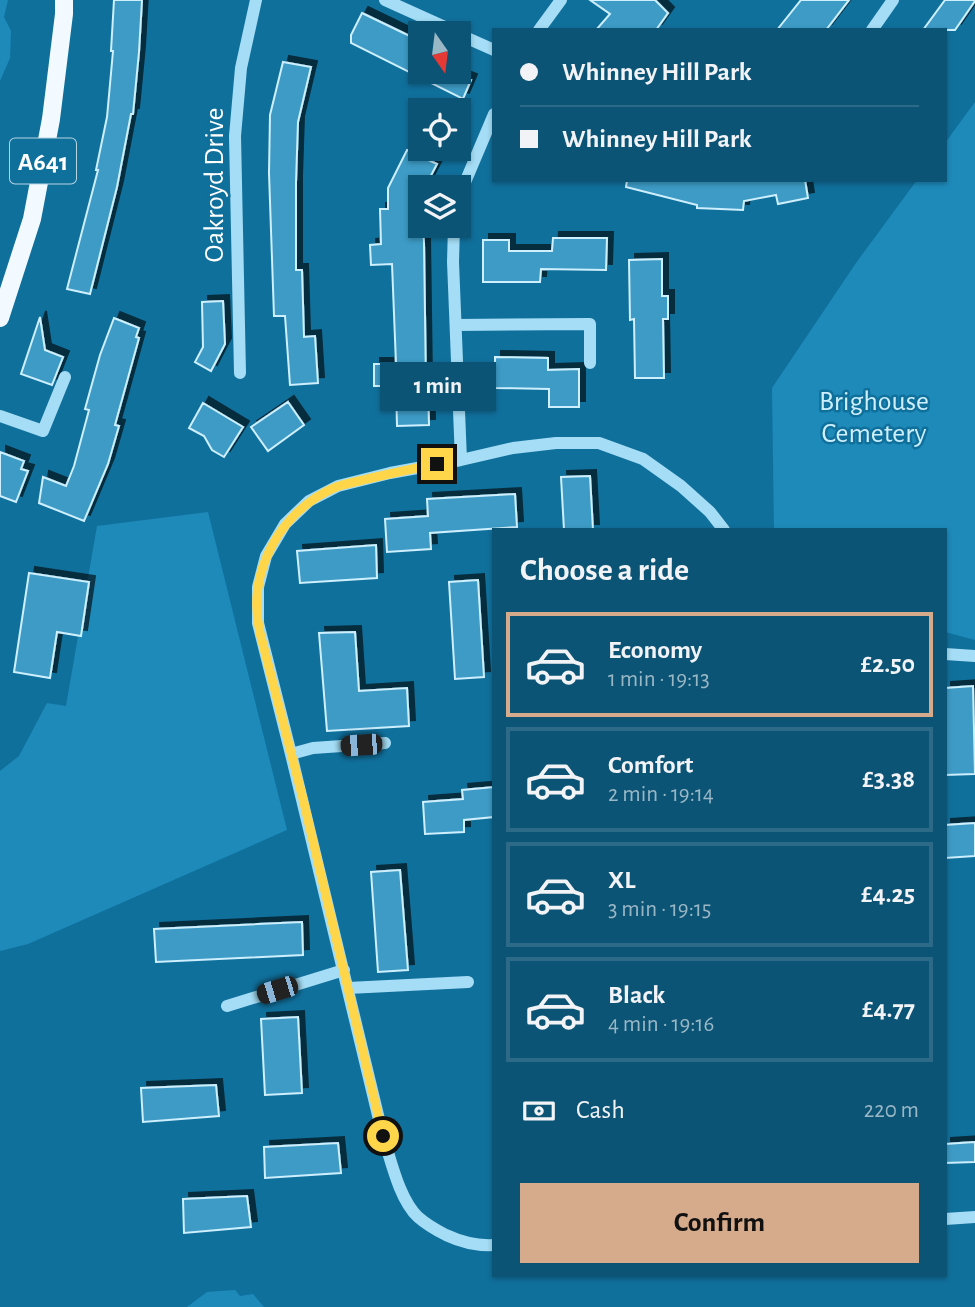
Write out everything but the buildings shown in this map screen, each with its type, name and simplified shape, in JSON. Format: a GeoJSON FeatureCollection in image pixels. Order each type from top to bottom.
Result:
{"type":"FeatureCollection","features":[{"type":"Feature","properties":{"kind":"main road","name":"A641"},"geometry":{"type":"LineString","coordinates":[[0,318],[32,219],[51,119],[64,0]]}},
{"type":"Feature","properties":{"kind":"street","name":"Oakroyd Drive"},"geometry":{"type":"LineString","coordinates":[[240,373],[235,136],[241,68],[256,0]]}},
{"type":"Feature","properties":{"kind":"street"},"geometry":{"type":"LineString","coordinates":[[385,0],[431,21]]}},
{"type":"Feature","properties":{"kind":"street"},"geometry":{"type":"LineString","coordinates":[[540,28],[561,0]]}},
{"type":"Feature","properties":{"kind":"street"},"geometry":{"type":"LineString","coordinates":[[873,28],[893,0]]}},
{"type":"Feature","properties":{"kind":"street"},"geometry":{"type":"LineString","coordinates":[[471,39],[492,49]]}},
{"type":"Feature","properties":{"kind":"street"},"geometry":{"type":"LineString","coordinates":[[468,175],[492,119]]}},
{"type":"Feature","properties":{"kind":"street"},"geometry":{"type":"LineString","coordinates":[[454,238],[461,460]]}},
{"type":"Feature","properties":{"kind":"street"},"geometry":{"type":"LineString","coordinates":[[456,325],[590,324],[590,363]]}},
{"type":"Feature","properties":{"kind":"street"},"geometry":{"type":"LineString","coordinates":[[0,416],[43,431],[65,377]]}},
{"type":"Feature","properties":{"kind":"street"},"geometry":{"type":"LineString","coordinates":[[492,1245],[481,1246],[456,1240],[432,1228],[415,1215],[402,1194],[383,1136],[258,623],[258,587],[266,556],[285,524],[309,501],[338,486],[513,448],[556,443],[599,443],[643,459],[681,486],[710,512],[722,528]]}},
{"type":"Feature","properties":{"kind":"street"},"geometry":{"type":"LineString","coordinates":[[947,654],[975,656]]}},
{"type":"Feature","properties":{"kind":"street"},"geometry":{"type":"LineString","coordinates":[[291,754],[313,748],[385,743]]}},
{"type":"Feature","properties":{"kind":"street"},"geometry":{"type":"LineString","coordinates":[[227,1006],[344,970]]}},
{"type":"Feature","properties":{"kind":"street"},"geometry":{"type":"LineString","coordinates":[[348,988],[468,982]]}},
{"type":"Feature","properties":{"kind":"street"},"geometry":{"type":"LineString","coordinates":[[947,1219],[975,1217]]}},
{"type":"Feature","properties":{"kind":"green space"},"geometry":{"type":"Polygon","coordinates":[[[0,0],[8,0],[4,17],[11,31],[10,58],[0,81],[0,0]]]}},
{"type":"Feature","properties":{"kind":"green space","name":"Brighouse Cemetery"},"geometry":{"type":"Polygon","coordinates":[[[975,102],[975,640],[947,633],[947,528],[774,528],[772,388],[856,263],[916,182],[947,182],[947,140],[975,102]]]}},
{"type":"Feature","properties":{"kind":"green space"},"geometry":{"type":"Polygon","coordinates":[[[208,512],[287,830],[28,944],[0,951],[0,771],[19,756],[47,703],[66,706],[97,526],[208,512]]]}},
{"type":"Feature","properties":{"kind":"green space"},"geometry":{"type":"Polygon","coordinates":[[[235,1290],[240,1296],[253,1294],[264,1307],[187,1307],[207,1292],[235,1290]]]}},
{"type":"Feature","properties":{"kind":"route"},"geometry":{"type":"LineString","coordinates":[[383,1136],[303,799],[260,633],[258,587],[266,556],[285,524],[309,501],[338,486],[437,464]]}}]}
